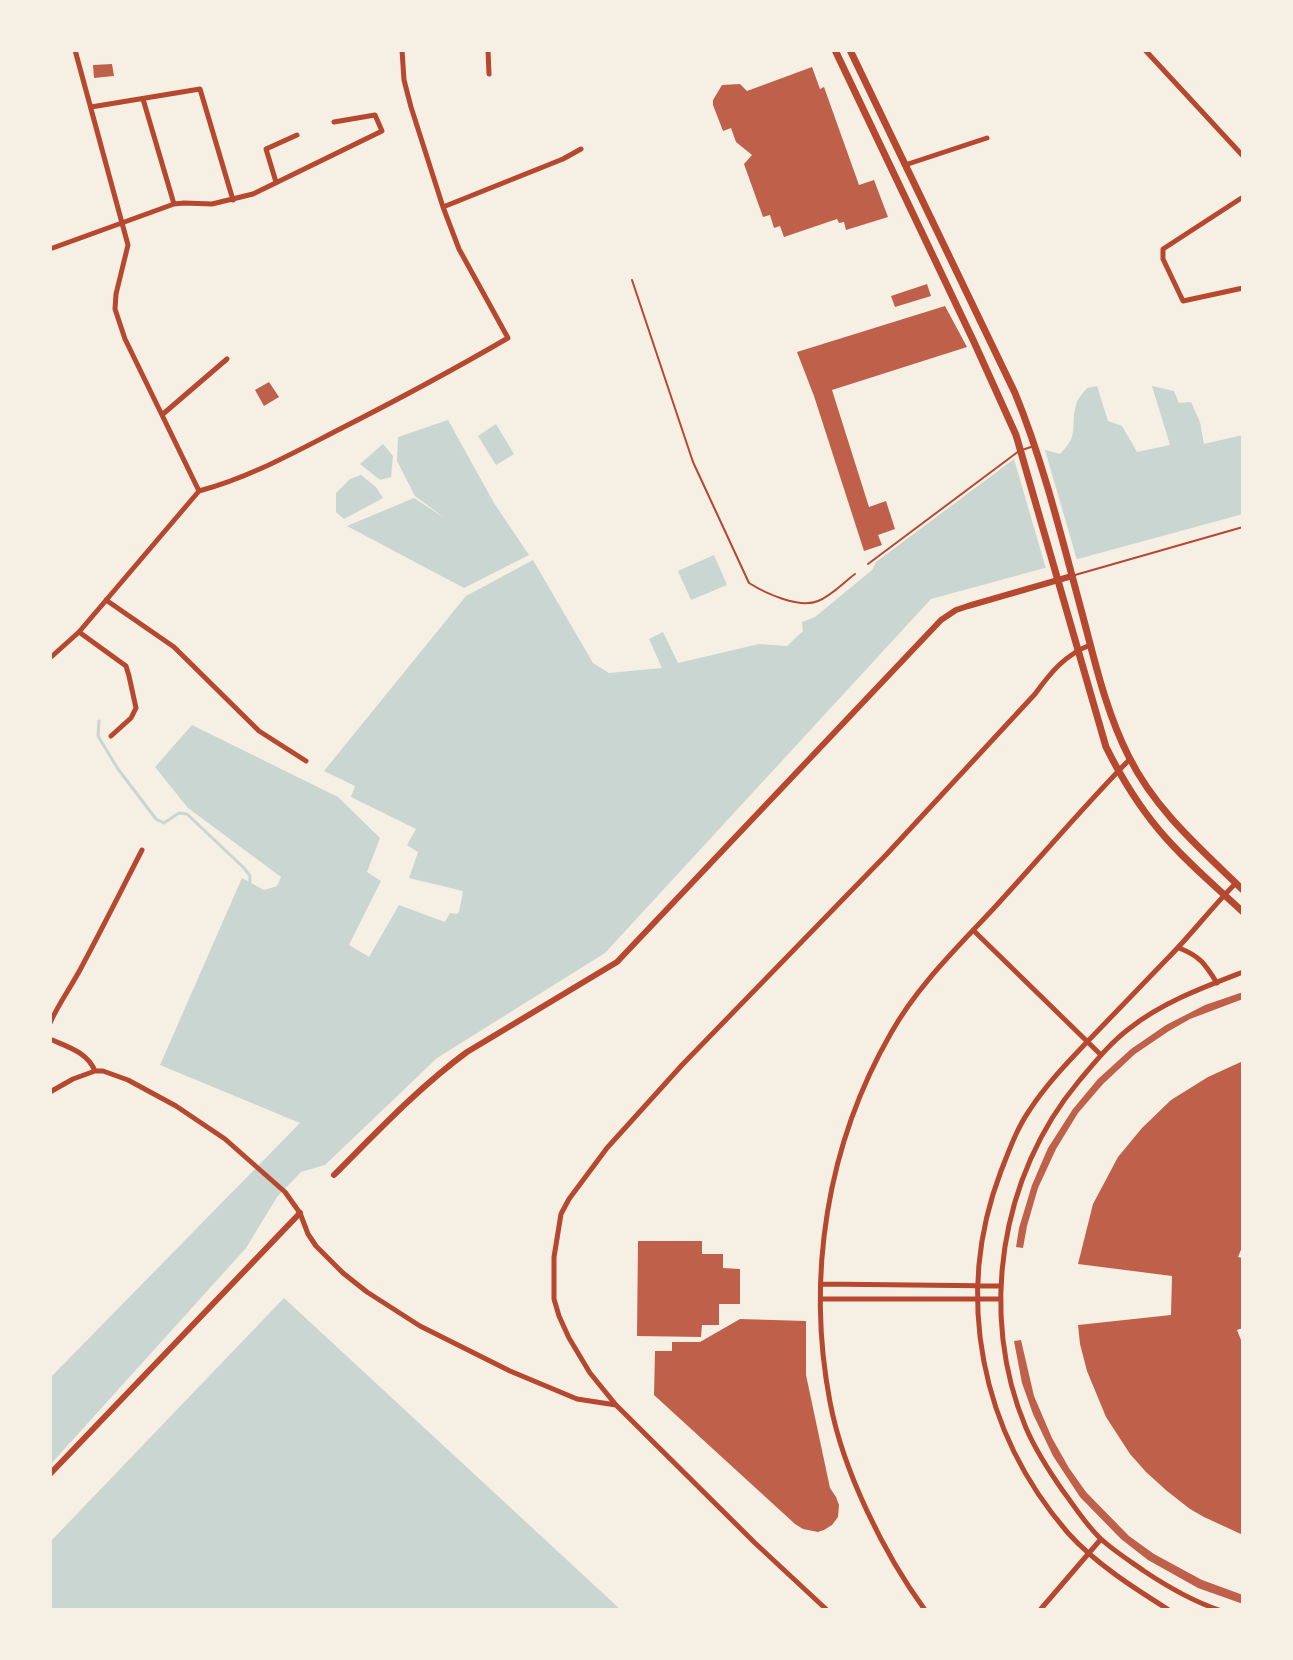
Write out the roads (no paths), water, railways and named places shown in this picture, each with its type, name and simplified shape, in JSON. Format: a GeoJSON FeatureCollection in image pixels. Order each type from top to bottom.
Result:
{"type":"FeatureCollection","features":[{"type":"Feature","properties":{"kind":"main road"},"geometry":{"type":"LineString","coordinates":[[835,50],[1016,435],[1103,736],[1118,771],[1160,831],[1243,912]]}},
{"type":"Feature","properties":{"kind":"main road"},"geometry":{"type":"LineString","coordinates":[[850,50],[1015,393],[1037,449],[1109,710],[1130,759],[1171,819],[1243,890]]}},
{"type":"Feature","properties":{"kind":"street"},"geometry":{"type":"LineString","coordinates":[[75,50],[128,245],[115,309],[125,339],[199,491]]}},
{"type":"Feature","properties":{"kind":"street"},"geometry":{"type":"LineString","coordinates":[[50,658],[79,632],[199,491],[227,483],[295,452],[508,338],[459,249],[443,207],[411,107],[404,80],[402,50]]}},
{"type":"Feature","properties":{"kind":"street"},"geometry":{"type":"LineString","coordinates":[[488,50],[489,74]]}},
{"type":"Feature","properties":{"kind":"street"},"geometry":{"type":"LineString","coordinates":[[1145,50],[1243,156]]}},
{"type":"Feature","properties":{"kind":"street"},"geometry":{"type":"LineString","coordinates":[[91,107],[200,89],[233,200]]}},
{"type":"Feature","properties":{"kind":"street"},"geometry":{"type":"LineString","coordinates":[[143,99],[174,204]]}},
{"type":"Feature","properties":{"kind":"street"},"geometry":{"type":"LineString","coordinates":[[50,249],[174,204],[212,204],[253,194],[382,131],[375,115],[334,122]]}},
{"type":"Feature","properties":{"kind":"street"},"geometry":{"type":"LineString","coordinates":[[276,182],[266,149],[297,135]]}},
{"type":"Feature","properties":{"kind":"street"},"geometry":{"type":"LineString","coordinates":[[905,165],[987,138]]}},
{"type":"Feature","properties":{"kind":"street"},"geometry":{"type":"LineString","coordinates":[[443,207],[581,149]]}},
{"type":"Feature","properties":{"kind":"street"},"geometry":{"type":"LineString","coordinates":[[1243,197],[1163,249],[1163,259],[1183,301],[1243,288]]}},
{"type":"Feature","properties":{"kind":"street"},"geometry":{"type":"LineString","coordinates":[[163,414],[227,359]]}},
{"type":"Feature","properties":{"kind":"street"},"geometry":{"type":"LineString","coordinates":[[334,1175],[410,1099],[467,1052],[617,962],[947,615],[1072,576]]}},
{"type":"Feature","properties":{"kind":"street"},"geometry":{"type":"LineString","coordinates":[[106,600],[174,647],[259,731],[306,761]]}},
{"type":"Feature","properties":{"kind":"street"},"geometry":{"type":"LineString","coordinates":[[79,632],[126,666],[136,708],[131,718],[111,736]]}},
{"type":"Feature","properties":{"kind":"street"},"geometry":{"type":"LineString","coordinates":[[827,1610],[616,1405],[590,1373],[569,1338],[554,1299],[554,1257],[561,1214],[607,1148],[682,1065],[885,856],[1035,694],[1055,667],[1077,650],[1090,645]]}},
{"type":"Feature","properties":{"kind":"street"},"geometry":{"type":"LineString","coordinates":[[925,1610],[890,1556],[862,1498],[847,1463],[829,1401],[821,1284],[823,1243],[835,1173],[850,1122],[869,1078],[891,1033],[913,998],[1130,759]]}},
{"type":"Feature","properties":{"kind":"street"},"geometry":{"type":"LineString","coordinates":[[50,1023],[142,850]]}},
{"type":"Feature","properties":{"kind":"street"},"geometry":{"type":"LineString","coordinates":[[1169,1610],[1089,1553],[1056,1518],[1021,1467],[995,1407],[982,1355],[977,1300],[982,1238],[987,1211],[1012,1142],[1028,1112],[1047,1086],[1179,948],[1236,883]]}},
{"type":"Feature","properties":{"kind":"street"},"geometry":{"type":"LineString","coordinates":[[973,930],[1101,1055]]}},
{"type":"Feature","properties":{"kind":"street"},"geometry":{"type":"LineString","coordinates":[[1179,948],[1204,962],[1217,983]]}},
{"type":"Feature","properties":{"kind":"street"},"geometry":{"type":"LineString","coordinates":[[1219,1610],[1175,1591],[1101,1539],[1085,1522],[1044,1463],[1026,1429],[1008,1373],[1002,1335],[1001,1286],[1010,1219],[1030,1160],[1069,1094],[1101,1055],[1130,1028],[1165,1005],[1243,972]]}},
{"type":"Feature","properties":{"kind":"street"},"geometry":{"type":"LineString","coordinates":[[50,1039],[84,1055],[95,1071]]}},
{"type":"Feature","properties":{"kind":"street"},"geometry":{"type":"LineString","coordinates":[[50,1092],[95,1071],[112,1073],[176,1106],[225,1139],[285,1192],[300,1213],[308,1234],[330,1261],[367,1292],[402,1315],[510,1371],[577,1399],[616,1405]]}},
{"type":"Feature","properties":{"kind":"street"},"geometry":{"type":"LineString","coordinates":[[50,1474],[300,1213]]}},
{"type":"Feature","properties":{"kind":"street"},"geometry":{"type":"LineString","coordinates":[[821,1284],[1001,1286]]}},
{"type":"Feature","properties":{"kind":"street"},"geometry":{"type":"LineString","coordinates":[[821,1299],[1001,1299]]}},
{"type":"Feature","properties":{"kind":"street"},"geometry":{"type":"LineString","coordinates":[[1040,1610],[1101,1539]]}},
{"type":"Feature","properties":{"kind":"lane"},"geometry":{"type":"LineString","coordinates":[[632,280],[693,462],[749,583],[783,599],[815,603],[855,574]]}},
{"type":"Feature","properties":{"kind":"lane"},"geometry":{"type":"LineString","coordinates":[[868,564],[1020,454],[1037,449]]}},
{"type":"Feature","properties":{"kind":"lane"},"geometry":{"type":"LineString","coordinates":[[1072,576],[1243,527]]}},
{"type":"Feature","properties":{"kind":"waterway"},"geometry":{"type":"LineString","coordinates":[[99,721],[98,736],[118,769],[156,819],[164,823],[179,813],[187,814],[244,868],[250,876],[250,884]]}}]}
